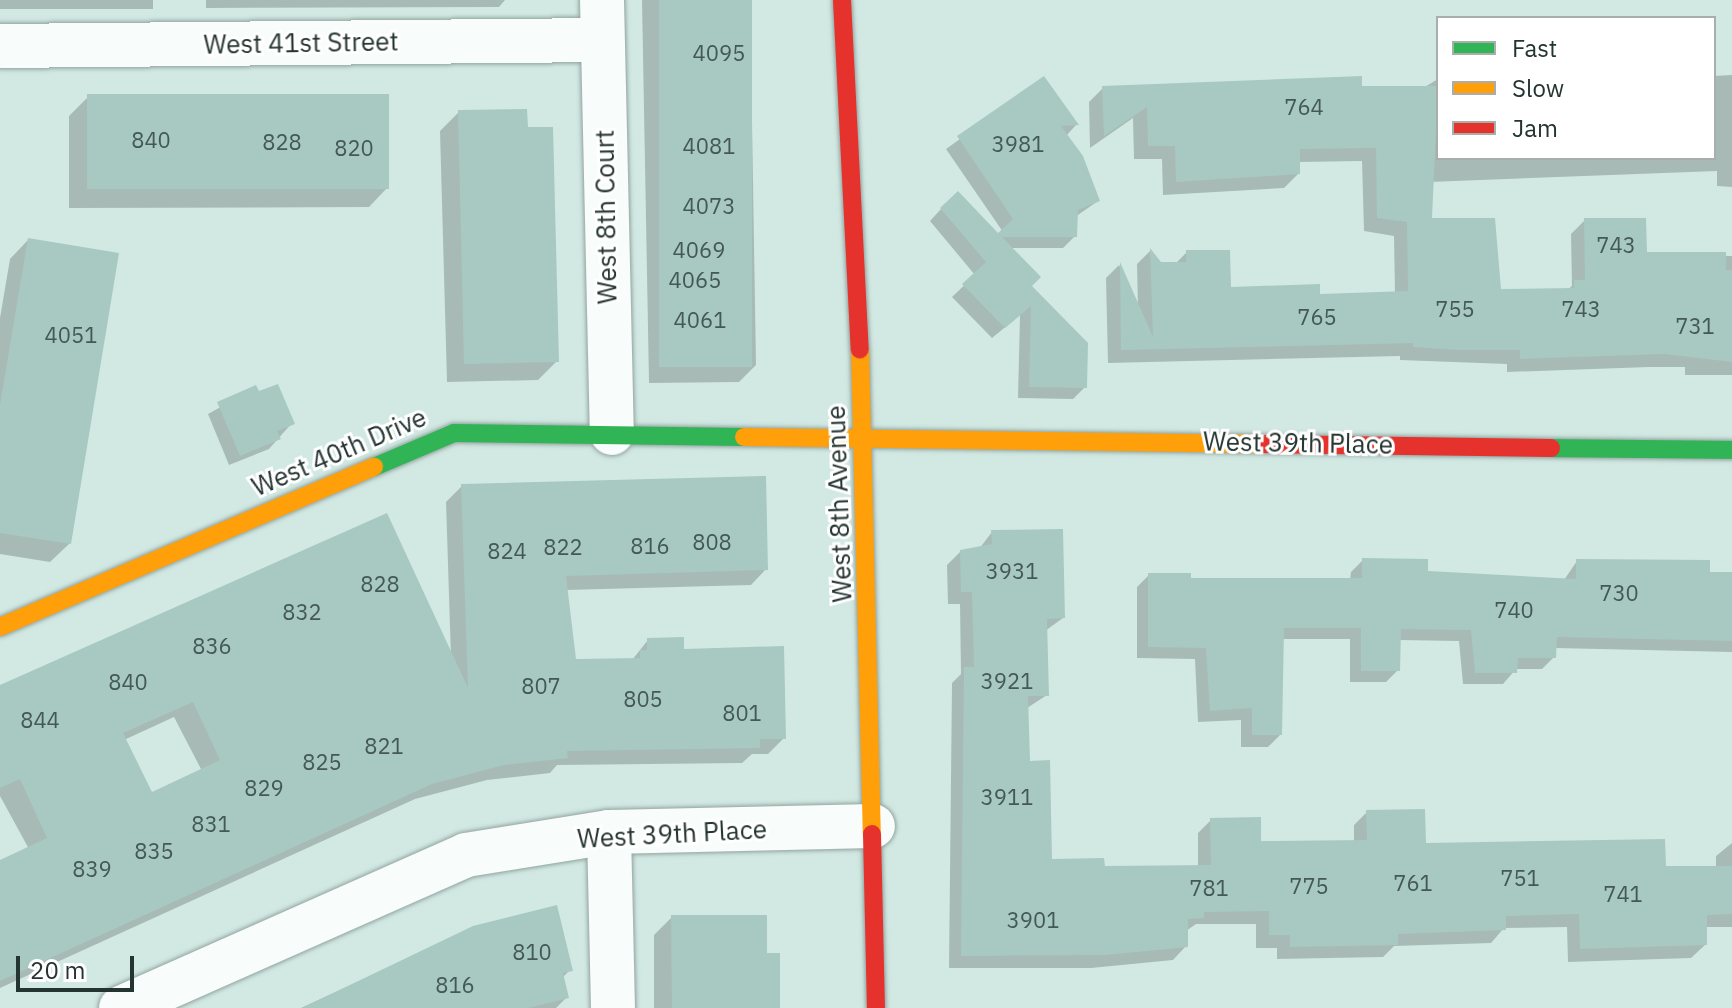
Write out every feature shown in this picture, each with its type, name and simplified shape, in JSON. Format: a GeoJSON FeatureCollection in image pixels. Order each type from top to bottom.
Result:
{"type":"FeatureCollection","features":[{"type":"Feature","properties":{"kind":"street","name":"West 8th Avenue"},"geometry":{"type":"LineString","coordinates":[[842,0],[864,437],[876,1008]]}},
{"type":"Feature","properties":{"kind":"street","name":"West 41st Street"},"geometry":{"type":"LineString","coordinates":[[1,51],[602,20]]}},
{"type":"Feature","properties":{"kind":"street","name":"West 8th Court"},"geometry":{"type":"LineString","coordinates":[[602,20],[612,433]]}},
{"type":"Feature","properties":{"kind":"street","name":"West 40th Drive"},"geometry":{"type":"LineString","coordinates":[[0,627],[454,433],[864,437]]}},
{"type":"Feature","properties":{"kind":"street","name":"West 39th Place"},"geometry":{"type":"LineString","coordinates":[[864,437],[1732,450]]}},
{"type":"Feature","properties":{"kind":"street","name":"West 39th Place"},"geometry":{"type":"LineString","coordinates":[[121,1008],[466,855],[609,832],[873,826]]}},
{"type":"Feature","properties":{"kind":"street"},"geometry":{"type":"LineString","coordinates":[[609,832],[613,1008]]}},
{"type":"Feature","properties":{"kind":"building"},"geometry":{"type":"Polygon","coordinates":[[[659,0],[752,0],[752,367],[659,367],[659,0]]]}},
{"type":"Feature","properties":{"kind":"building"},"geometry":{"type":"Polygon","coordinates":[[[1044,76],[1079,125],[1061,126],[1083,156],[1100,201],[1078,210],[1077,237],[1002,237],[1041,277],[1032,286],[1088,343],[1087,388],[1029,387],[1031,306],[1005,328],[962,284],[986,262],[940,208],[958,191],[998,233],[1013,219],[957,136],[1044,76]]]}},
{"type":"Feature","properties":{"kind":"building"},"geometry":{"type":"Polygon","coordinates":[[[1362,76],[1362,86],[1436,86],[1432,218],[1495,218],[1501,289],[1574,288],[1574,280],[1585,280],[1584,218],[1646,218],[1647,252],[1726,252],[1726,270],[1732,270],[1732,362],[1665,354],[1520,359],[1520,350],[1458,350],[1413,347],[1413,343],[1121,350],[1120,262],[1153,337],[1150,248],[1161,262],[1186,262],[1186,250],[1230,250],[1231,287],[1320,284],[1320,294],[1408,291],[1407,222],[1377,218],[1376,148],[1300,149],[1300,174],[1176,182],[1175,146],[1148,146],[1147,107],[1104,136],[1102,86],[1362,76]]]}},
{"type":"Feature","properties":{"kind":"building"},"geometry":{"type":"Polygon","coordinates":[[[87,94],[389,94],[389,189],[87,189],[87,94]]]}},
{"type":"Feature","properties":{"kind":"building"},"geometry":{"type":"Polygon","coordinates":[[[527,109],[528,127],[553,127],[559,362],[464,364],[458,110],[527,109]]]}},
{"type":"Feature","properties":{"kind":"building"},"geometry":{"type":"Polygon","coordinates":[[[28,238],[119,253],[71,544],[0,533],[0,405],[28,238]]]}},
{"type":"Feature","properties":{"kind":"building"},"geometry":{"type":"Polygon","coordinates":[[[278,384],[295,424],[277,431],[281,439],[240,456],[217,402],[256,385],[259,391],[278,384]]]}},
{"type":"Feature","properties":{"kind":"building"},"geometry":{"type":"Polygon","coordinates":[[[766,476],[768,570],[566,576],[576,659],[640,658],[640,650],[647,650],[647,638],[684,637],[684,649],[784,646],[786,739],[760,739],[760,748],[567,751],[568,758],[504,765],[432,784],[0,981],[0,860],[47,838],[20,779],[0,788],[0,685],[387,513],[468,688],[461,484],[766,476]],[[193,702],[123,733],[152,792],[220,760],[193,702]]]}},
{"type":"Feature","properties":{"kind":"building"},"geometry":{"type":"Polygon","coordinates":[[[1063,529],[1065,618],[1047,619],[1049,696],[1028,696],[1030,761],[1050,760],[1052,859],[1104,858],[1105,866],[1211,865],[1210,818],[1261,817],[1261,841],[1367,840],[1366,810],[1425,809],[1426,843],[1665,839],[1666,866],[1732,866],[1732,914],[1707,915],[1707,945],[1580,949],[1579,914],[1506,916],[1506,930],[1398,934],[1398,945],[1290,947],[1290,935],[1269,935],[1269,911],[1204,912],[1204,918],[1188,919],[1188,947],[1105,955],[961,956],[964,667],[974,667],[972,592],[961,592],[960,550],[992,544],[991,530],[1063,529]]]}},
{"type":"Feature","properties":{"kind":"building"},"geometry":{"type":"Polygon","coordinates":[[[1362,558],[1428,559],[1428,571],[1576,579],[1576,559],[1710,560],[1710,572],[1732,572],[1732,641],[1557,637],[1556,658],[1518,658],[1517,673],[1475,673],[1471,630],[1401,629],[1400,671],[1361,671],[1361,628],[1284,628],[1282,735],[1252,735],[1252,708],[1210,711],[1206,648],[1148,647],[1148,573],[1191,573],[1191,578],[1362,578],[1362,558]]]}},
{"type":"Feature","properties":{"kind":"building"},"geometry":{"type":"Polygon","coordinates":[[[557,905],[573,971],[563,973],[569,998],[528,1008],[302,1008],[473,926],[557,905]]]}},
{"type":"Feature","properties":{"kind":"building"},"geometry":{"type":"Polygon","coordinates":[[[671,915],[767,915],[767,953],[780,953],[780,1008],[672,1008],[671,915]]]}},
{"type":"Feature","properties":{"kind":"traffic: fast"},"geometry":{"type":"LineString","coordinates":[[374,467],[454,433],[744,437]]}},
{"type":"Feature","properties":{"kind":"traffic: fast"},"geometry":{"type":"LineString","coordinates":[[1551,448],[1732,450]]}},
{"type":"Feature","properties":{"kind":"traffic: slow"},"geometry":{"type":"LineString","coordinates":[[860,350],[872,834]]}},
{"type":"Feature","properties":{"kind":"traffic: slow"},"geometry":{"type":"LineString","coordinates":[[744,437],[1264,444]]}},
{"type":"Feature","properties":{"kind":"traffic: slow"},"geometry":{"type":"LineString","coordinates":[[0,627],[374,467]]}},
{"type":"Feature","properties":{"kind":"traffic: jam"},"geometry":{"type":"LineString","coordinates":[[842,0],[860,350]]}},
{"type":"Feature","properties":{"kind":"traffic: jam"},"geometry":{"type":"LineString","coordinates":[[1264,444],[1551,448]]}},
{"type":"Feature","properties":{"kind":"traffic: jam"},"geometry":{"type":"LineString","coordinates":[[872,834],[876,1008]]}}]}
